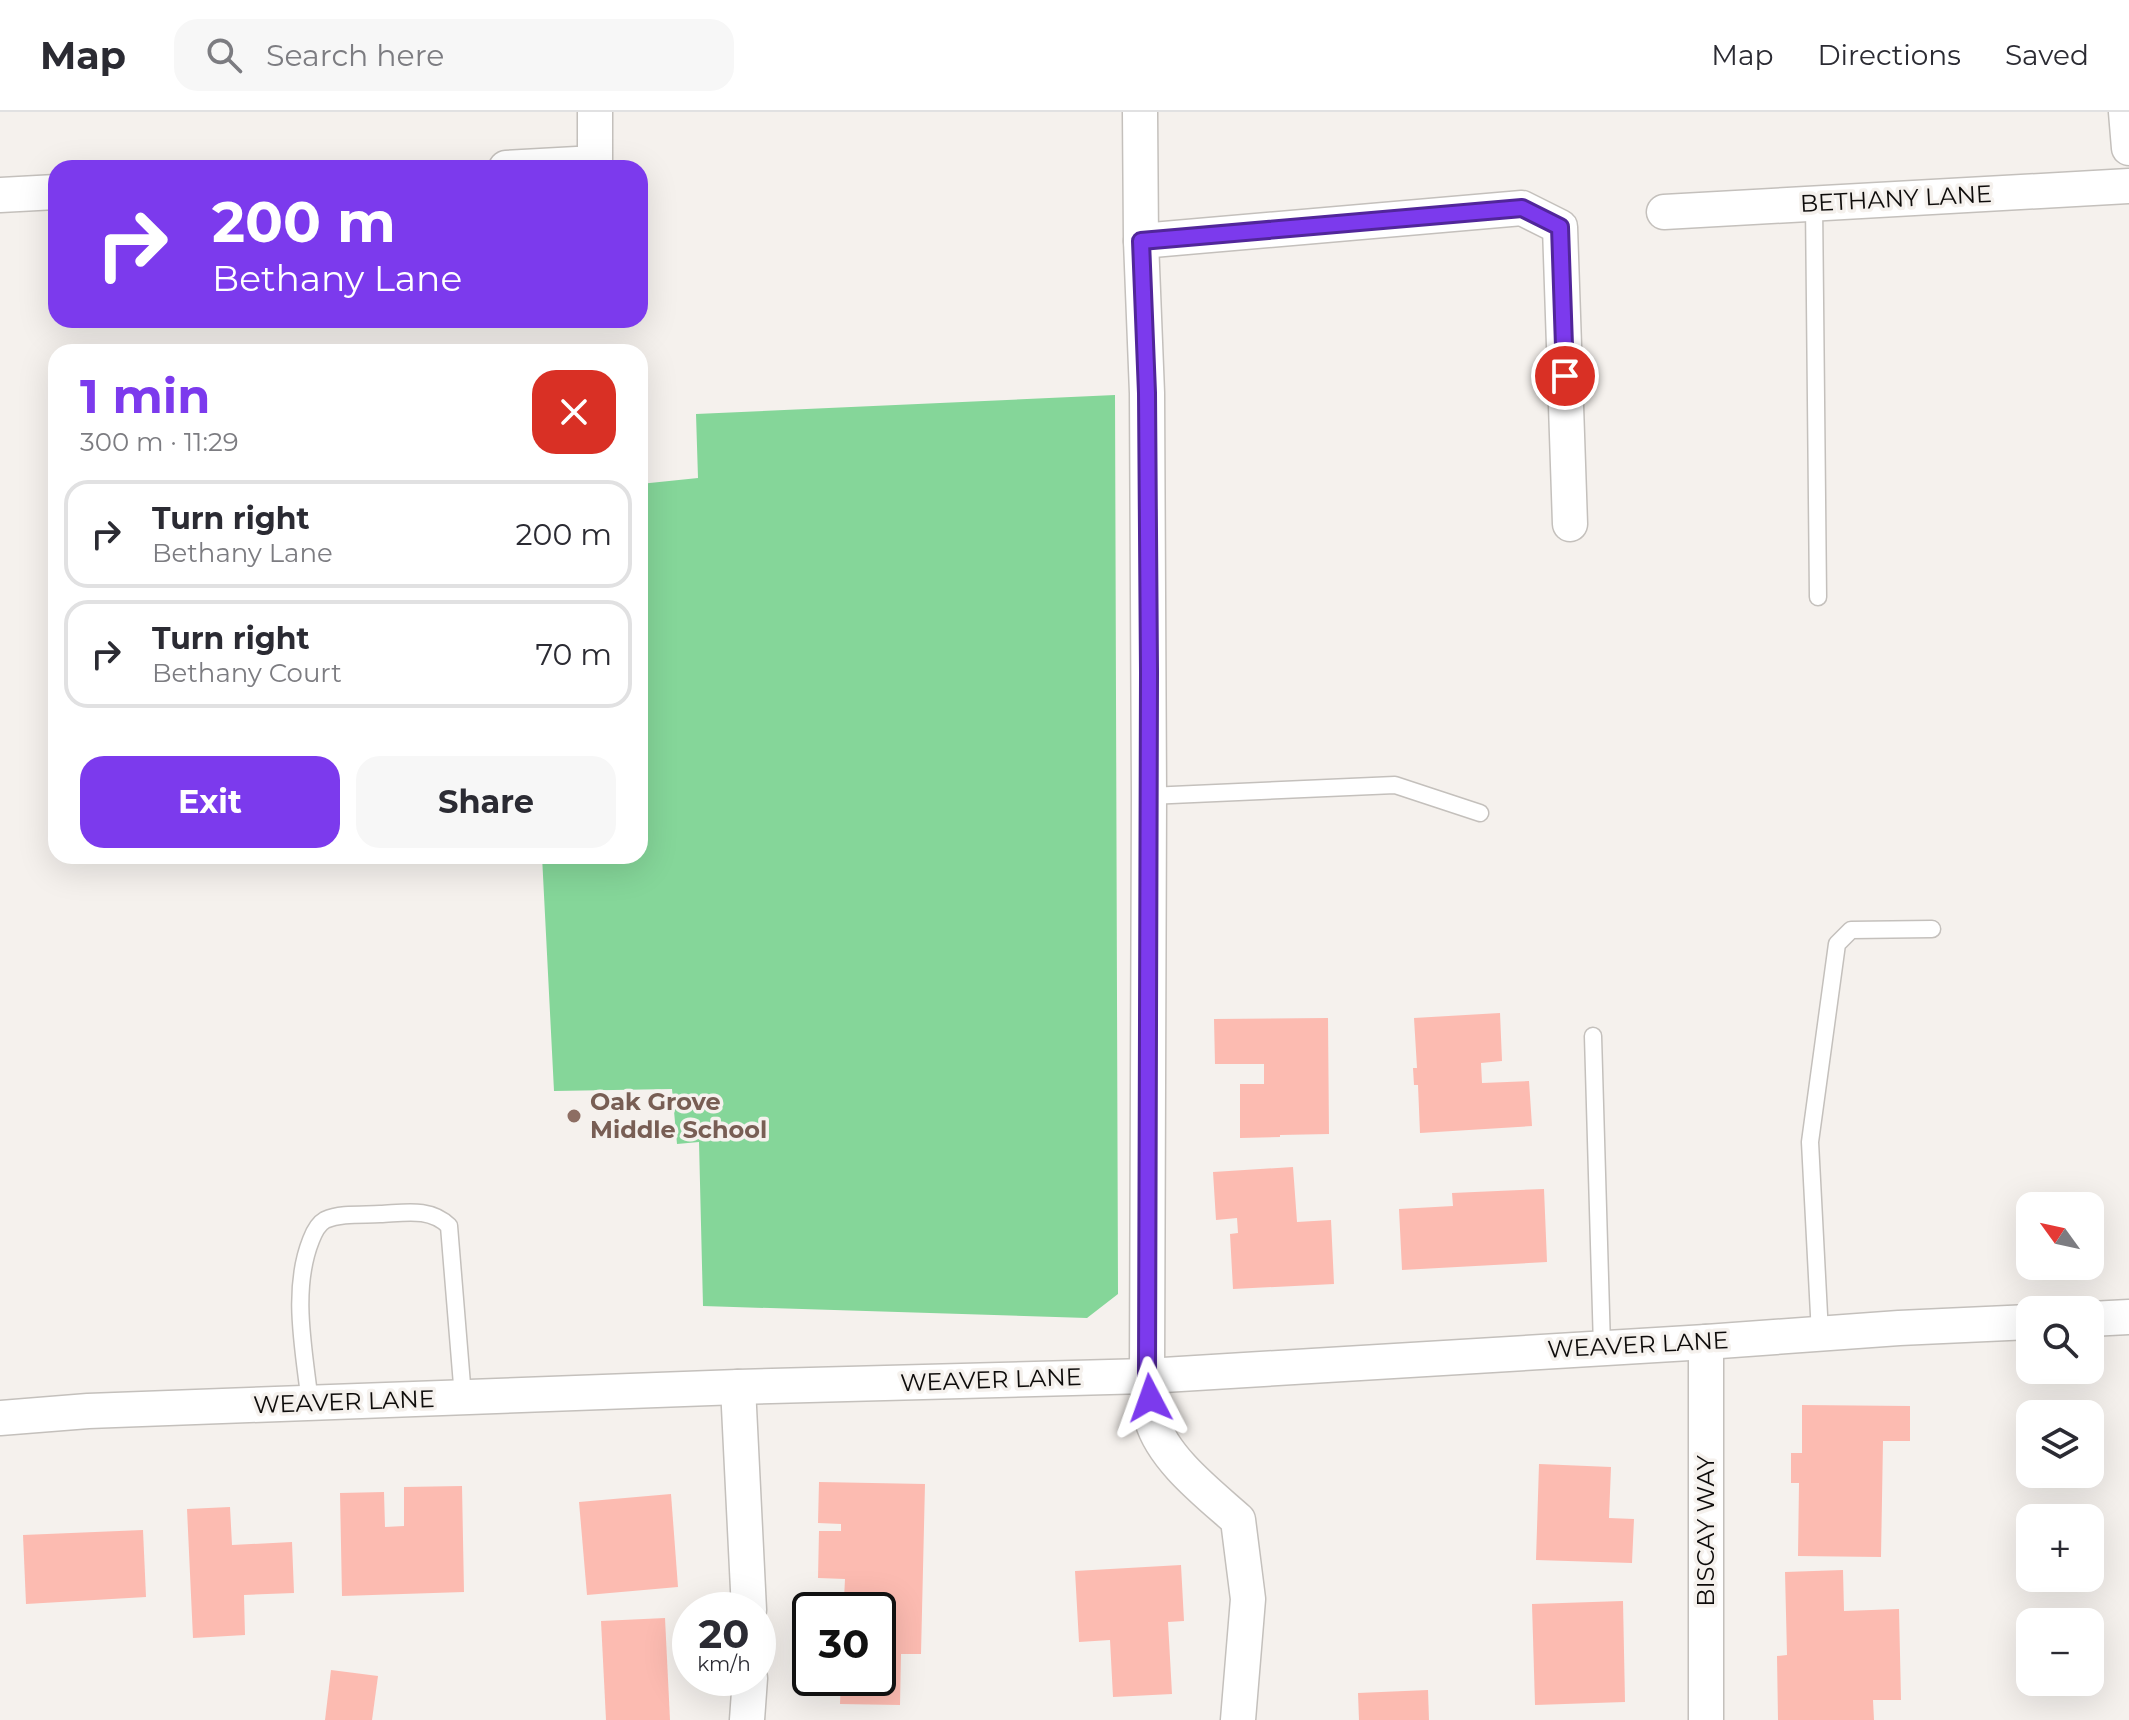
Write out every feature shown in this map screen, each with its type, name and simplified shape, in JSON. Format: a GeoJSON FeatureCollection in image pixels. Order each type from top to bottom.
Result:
{"type":"FeatureCollection","features":[{"type":"Feature","properties":{"kind":"street"},"geometry":{"type":"LineString","coordinates":[[595,112],[595,160]]}},
{"type":"Feature","properties":{"kind":"street"},"geometry":{"type":"LineString","coordinates":[[1140,112],[1147,393],[1147,1376],[1152,1421],[1168,1452],[1238,1520],[1248,1599],[1238,1720]]}},
{"type":"Feature","properties":{"kind":"street"},"geometry":{"type":"LineString","coordinates":[[2126,112],[2129,148]]}},
{"type":"Feature","properties":{"kind":"street","name":"BETHANY LANE"},"geometry":{"type":"LineString","coordinates":[[1664,212],[2129,186]]}},
{"type":"Feature","properties":{"kind":"street"},"geometry":{"type":"LineString","coordinates":[[0,195],[48,192]]}},
{"type":"Feature","properties":{"kind":"street"},"geometry":{"type":"LineString","coordinates":[[1141,241],[1522,208],[1560,227],[1570,524]]}},
{"type":"Feature","properties":{"kind":"street"},"geometry":{"type":"LineString","coordinates":[[2104,1318],[2129,1317]]}},
{"type":"Feature","properties":{"kind":"street","name":"WEAVER LANE"},"geometry":{"type":"LineString","coordinates":[[0,1418],[88,1411],[463,1397],[1147,1376],[2016,1323]]}},
{"type":"Feature","properties":{"kind":"street","name":"BISCAY WAY"},"geometry":{"type":"LineString","coordinates":[[1706,1342],[1706,1720]]}},
{"type":"Feature","properties":{"kind":"street"},"geometry":{"type":"LineString","coordinates":[[738,1387],[748,1592]]}},
{"type":"Feature","properties":{"kind":"street"},"geometry":{"type":"LineString","coordinates":[[747,1720],[749,1696]]}},
{"type":"Feature","properties":{"kind":"lane"},"geometry":{"type":"LineString","coordinates":[[1814,203],[1818,597]]}},
{"type":"Feature","properties":{"kind":"lane"},"geometry":{"type":"LineString","coordinates":[[1149,796],[1395,785],[1480,813]]}},
{"type":"Feature","properties":{"kind":"lane"},"geometry":{"type":"LineString","coordinates":[[1820,1334],[1810,1142],[1837,944],[1851,930],[1932,929]]}},
{"type":"Feature","properties":{"kind":"lane"},"geometry":{"type":"LineString","coordinates":[[1593,1036],[1602,1347]]}},
{"type":"Feature","properties":{"kind":"lane"},"geometry":{"type":"LineString","coordinates":[[310,1403],[301,1288],[305,1254],[314,1232],[323,1221],[340,1217],[423,1212],[442,1219],[449,1226],[463,1397]]}},
{"type":"Feature","properties":{"kind":"green space"},"geometry":{"type":"Polygon","coordinates":[[[1115,395],[1118,1294],[1087,1318],[703,1306],[699,1142],[677,1144],[672,1089],[554,1091],[542,864],[648,864],[648,483],[698,478],[696,414],[1115,395]]]}},
{"type":"Feature","properties":{"kind":"building"},"geometry":{"type":"Polygon","coordinates":[[[1500,1013],[1502,1061],[1481,1063],[1482,1083],[1529,1081],[1532,1126],[1420,1133],[1418,1085],[1414,1085],[1413,1068],[1417,1068],[1414,1018],[1500,1013]]]}},
{"type":"Feature","properties":{"kind":"building"},"geometry":{"type":"Polygon","coordinates":[[[1328,1018],[1329,1134],[1240,1138],[1240,1084],[1264,1084],[1264,1064],[1215,1064],[1214,1019],[1328,1018]]]}},
{"type":"Feature","properties":{"kind":"building"},"geometry":{"type":"Polygon","coordinates":[[[1293,1167],[1297,1222],[1331,1220],[1334,1284],[1233,1289],[1230,1234],[1238,1233],[1237,1218],[1216,1220],[1213,1172],[1293,1167]]]}},
{"type":"Feature","properties":{"kind":"building"},"geometry":{"type":"Polygon","coordinates":[[[1544,1189],[1547,1262],[1402,1270],[1399,1209],[1453,1206],[1452,1193],[1544,1189]]]}},
{"type":"Feature","properties":{"kind":"building"},"geometry":{"type":"Polygon","coordinates":[[[1802,1405],[1910,1406],[1910,1441],[1883,1441],[1881,1557],[1798,1556],[1799,1483],[1791,1483],[1791,1453],[1802,1453],[1802,1405]]]}},
{"type":"Feature","properties":{"kind":"building"},"geometry":{"type":"Polygon","coordinates":[[[1539,1464],[1611,1467],[1609,1518],[1634,1519],[1632,1563],[1536,1560],[1539,1464]]]}},
{"type":"Feature","properties":{"kind":"building"},"geometry":{"type":"Polygon","coordinates":[[[819,1482],[925,1484],[921,1654],[901,1654],[900,1705],[840,1704],[840,1696],[896,1696],[896,1592],[844,1592],[845,1579],[818,1578],[819,1531],[841,1531],[841,1524],[818,1523],[819,1482]]]}},
{"type":"Feature","properties":{"kind":"building"},"geometry":{"type":"Polygon","coordinates":[[[462,1486],[464,1592],[342,1596],[340,1493],[384,1492],[385,1527],[404,1526],[404,1487],[462,1486]]]}},
{"type":"Feature","properties":{"kind":"building"},"geometry":{"type":"Polygon","coordinates":[[[671,1494],[678,1587],[587,1595],[579,1502],[671,1494]]]}},
{"type":"Feature","properties":{"kind":"building"},"geometry":{"type":"Polygon","coordinates":[[[230,1507],[232,1545],[292,1542],[294,1593],[244,1595],[245,1635],[193,1638],[187,1509],[230,1507]]]}},
{"type":"Feature","properties":{"kind":"building"},"geometry":{"type":"Polygon","coordinates":[[[143,1530],[146,1597],[26,1604],[23,1535],[143,1530]]]}},
{"type":"Feature","properties":{"kind":"building"},"geometry":{"type":"Polygon","coordinates":[[[1181,1565],[1184,1621],[1168,1622],[1172,1694],[1113,1697],[1110,1640],[1079,1642],[1075,1571],[1181,1565]]]}},
{"type":"Feature","properties":{"kind":"building"},"geometry":{"type":"Polygon","coordinates":[[[1843,1570],[1844,1611],[1899,1609],[1901,1700],[1873,1700],[1874,1720],[1778,1720],[1777,1656],[1787,1655],[1785,1572],[1843,1570]]]}},
{"type":"Feature","properties":{"kind":"building"},"geometry":{"type":"Polygon","coordinates":[[[1623,1601],[1625,1702],[1535,1705],[1532,1604],[1623,1601]]]}},
{"type":"Feature","properties":{"kind":"building"},"geometry":{"type":"Polygon","coordinates":[[[665,1618],[670,1720],[606,1720],[601,1621],[665,1618]]]}},
{"type":"Feature","properties":{"kind":"building"},"geometry":{"type":"Polygon","coordinates":[[[331,1670],[378,1676],[372,1720],[325,1720],[331,1670]]]}},
{"type":"Feature","properties":{"kind":"building"},"geometry":{"type":"Polygon","coordinates":[[[1428,1690],[1429,1720],[1359,1720],[1358,1693],[1428,1690]]]}},
{"type":"Feature","properties":{"kind":"place","name":"Oak Grove Middle School"},"geometry":{"type":"Point","coordinates":[574,1116]}},
{"type":"Feature","properties":{"kind":"route"},"geometry":{"type":"LineString","coordinates":[[1150,1398],[1147,1376],[1147,393],[1141,241],[1522,208],[1560,227],[1565,376]]}}]}
